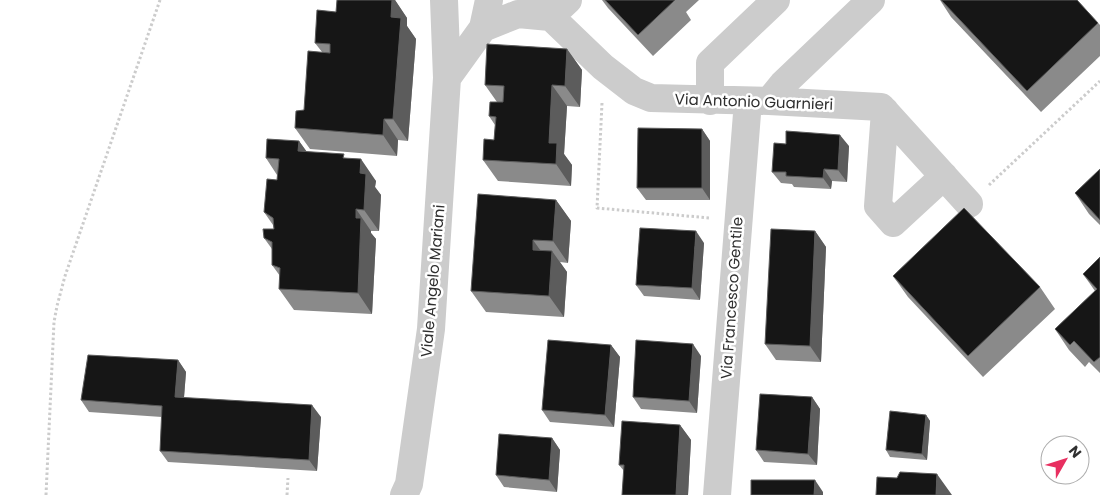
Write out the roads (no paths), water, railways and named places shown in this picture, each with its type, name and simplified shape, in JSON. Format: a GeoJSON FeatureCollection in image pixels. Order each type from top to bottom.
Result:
{"type":"FeatureCollection","features":[{"type":"Feature","properties":{"kind":"street","name":"Viale Angelo Mariani"},"geometry":{"type":"LineString","coordinates":[[408,491],[432,329],[447,78],[444,0]]}},
{"type":"Feature","properties":{"kind":"street"},"geometry":{"type":"LineString","coordinates":[[447,78],[483,28],[489,0]]}},
{"type":"Feature","properties":{"kind":"street"},"geometry":{"type":"LineString","coordinates":[[710,101],[710,63],[776,0]]}},
{"type":"Feature","properties":{"kind":"street"},"geometry":{"type":"LineString","coordinates":[[758,101],[783,84],[871,0]]}},
{"type":"Feature","properties":{"kind":"street"},"geometry":{"type":"LineString","coordinates":[[483,28],[518,14],[550,6]]}},
{"type":"Feature","properties":{"kind":"street","name":"Via Antonio Guarnieri"},"geometry":{"type":"LineString","coordinates":[[550,6],[603,67],[634,91],[651,98],[881,107],[885,111]]}},
{"type":"Feature","properties":{"kind":"street","name":"Via Francesco Gentile"},"geometry":{"type":"LineString","coordinates":[[717,495],[738,221],[758,101]]}},
{"type":"Feature","properties":{"kind":"street"},"geometry":{"type":"LineString","coordinates":[[885,111],[878,206],[892,223],[944,176]]}},
{"type":"Feature","properties":{"kind":"street"},"geometry":{"type":"LineString","coordinates":[[885,111],[969,204]]}}]}
